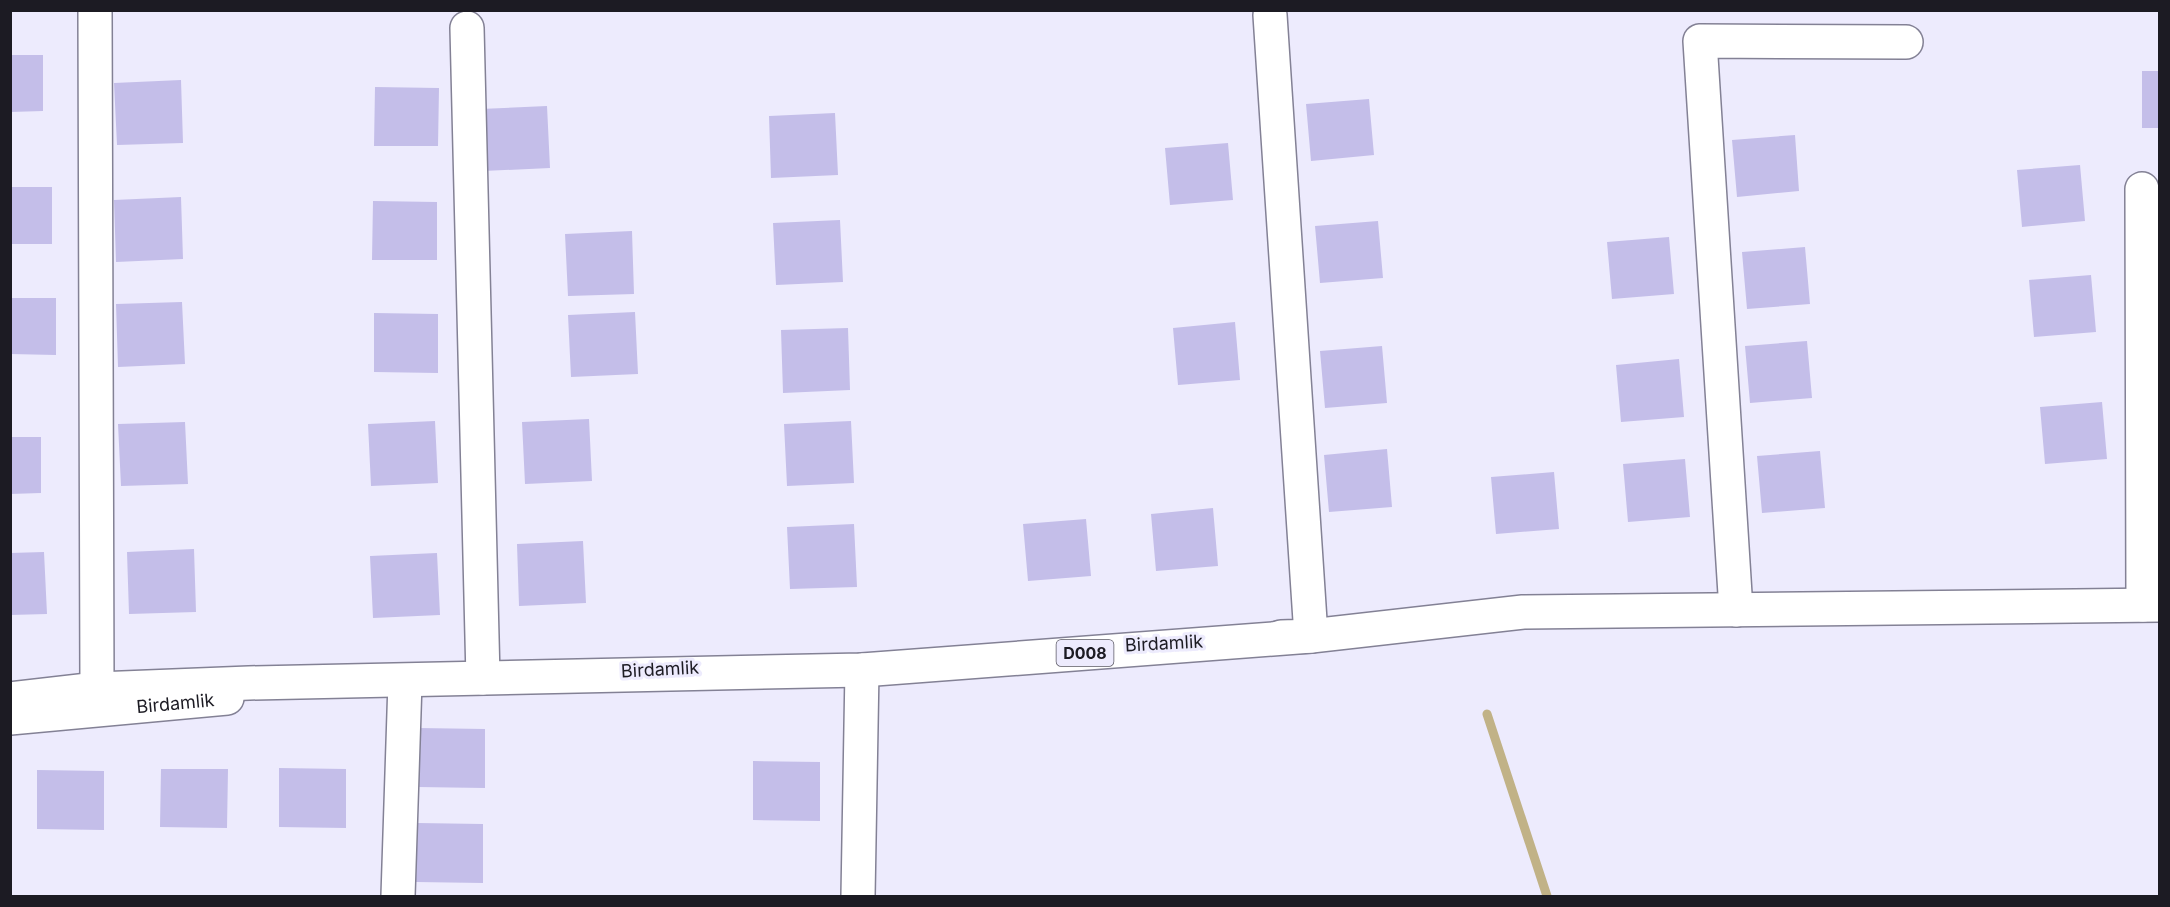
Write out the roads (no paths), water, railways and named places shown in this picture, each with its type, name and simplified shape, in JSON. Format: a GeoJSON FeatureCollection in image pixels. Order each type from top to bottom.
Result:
{"type":"FeatureCollection","features":[{"type":"Feature","properties":{"kind":"street"},"geometry":{"type":"LineString","coordinates":[[95,10],[97,689]]}},
{"type":"Feature","properties":{"kind":"street"},"geometry":{"type":"LineString","coordinates":[[1270,15],[1311,636]]}},
{"type":"Feature","properties":{"kind":"street"},"geometry":{"type":"LineString","coordinates":[[467,28],[483,678]]}},
{"type":"Feature","properties":{"kind":"street"},"geometry":{"type":"LineString","coordinates":[[1736,610],[1700,41],[1906,42]]}},
{"type":"Feature","properties":{"kind":"street"},"geometry":{"type":"LineString","coordinates":[[2142,189],[2151,605]]}},
{"type":"Feature","properties":{"kind":"street","name":"D008"},"geometry":{"type":"LineString","coordinates":[[10,699],[97,689],[249,683],[405,682],[483,678],[862,670],[1311,636],[1523,612],[2151,605]]}},
{"type":"Feature","properties":{"kind":"street","name":"Birdamlik"},"geometry":{"type":"LineString","coordinates":[[10,718],[405,682],[1311,636]]}},
{"type":"Feature","properties":{"kind":"street"},"geometry":{"type":"LineString","coordinates":[[858,897],[862,670]]}},
{"type":"Feature","properties":{"kind":"street"},"geometry":{"type":"LineString","coordinates":[[398,897],[405,682]]}},
{"type":"Feature","properties":{"kind":"waterway"},"geometry":{"type":"LineString","coordinates":[[1487,714],[1547,896]]}}]}
